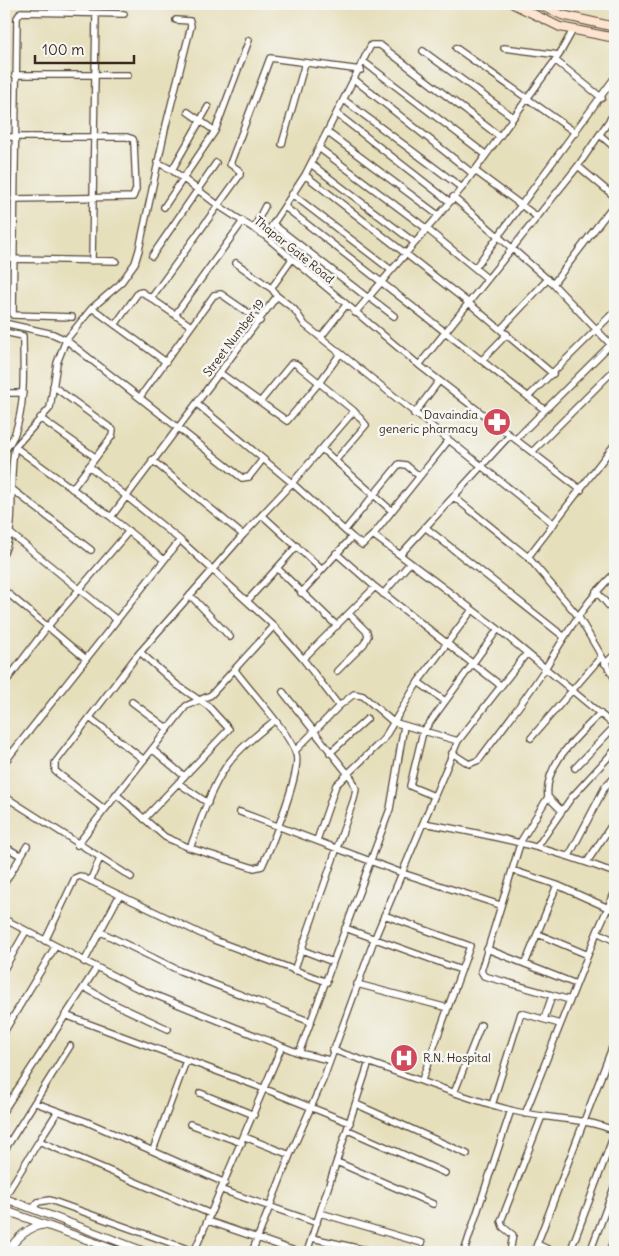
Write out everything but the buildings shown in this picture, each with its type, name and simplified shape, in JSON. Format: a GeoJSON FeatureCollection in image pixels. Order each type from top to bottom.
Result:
{"type":"FeatureCollection","features":[{"type":"Feature","properties":{"kind":"main road"},"geometry":{"type":"LineString","coordinates":[[513,4],[560,28],[615,38]]}},
{"type":"Feature","properties":{"kind":"main road"},"geometry":{"type":"LineString","coordinates":[[537,4],[562,15],[615,26]]}},
{"type":"Feature","properties":{"kind":"street"},"geometry":{"type":"LineString","coordinates":[[72,317],[13,315],[15,75],[18,13],[124,14]]}},
{"type":"Feature","properties":{"kind":"street"},"geometry":{"type":"LineString","coordinates":[[92,261],[96,14]]}},
{"type":"Feature","properties":{"kind":"street"},"geometry":{"type":"LineString","coordinates":[[4,554],[10,533],[15,447],[50,408],[57,363],[66,340],[92,308],[120,284],[135,263],[157,162],[191,26],[191,22],[176,20]]}},
{"type":"Feature","properties":{"kind":"street"},"geometry":{"type":"LineString","coordinates":[[355,313],[462,188],[557,58],[573,30]]}},
{"type":"Feature","properties":{"kind":"street"},"geometry":{"type":"LineString","coordinates":[[164,207],[185,179],[214,131],[249,40]]}},
{"type":"Feature","properties":{"kind":"street"},"geometry":{"type":"LineString","coordinates":[[265,236],[305,175],[355,80],[371,45],[380,44],[499,136]]}},
{"type":"Feature","properties":{"kind":"street"},"geometry":{"type":"LineString","coordinates":[[456,48],[576,133]]}},
{"type":"Feature","properties":{"kind":"street"},"geometry":{"type":"LineString","coordinates":[[504,48],[557,58],[602,98]]}},
{"type":"Feature","properties":{"kind":"street"},"geometry":{"type":"LineString","coordinates":[[423,51],[513,117]]}},
{"type":"Feature","properties":{"kind":"street"},"geometry":{"type":"LineString","coordinates":[[152,297],[219,206],[240,174],[240,171],[230,164],[268,61],[273,57],[360,70]]}},
{"type":"Feature","properties":{"kind":"street"},"geometry":{"type":"LineString","coordinates":[[364,62],[485,154]]}},
{"type":"Feature","properties":{"kind":"street"},"geometry":{"type":"LineString","coordinates":[[282,144],[304,63]]}},
{"type":"Feature","properties":{"kind":"street"},"geometry":{"type":"LineString","coordinates":[[15,75],[128,75]]}},
{"type":"Feature","properties":{"kind":"street"},"geometry":{"type":"LineString","coordinates":[[475,268],[602,98],[615,77]]}},
{"type":"Feature","properties":{"kind":"street"},"geometry":{"type":"LineString","coordinates":[[355,80],[473,171],[536,216]]}},
{"type":"Feature","properties":{"kind":"street"},"geometry":{"type":"LineString","coordinates":[[344,100],[462,188]]}},
{"type":"Feature","properties":{"kind":"street"},"geometry":{"type":"LineString","coordinates":[[172,170],[202,121],[208,107]]}},
{"type":"Feature","properties":{"kind":"street"},"geometry":{"type":"LineString","coordinates":[[188,112],[214,131]]}},
{"type":"Feature","properties":{"kind":"street"},"geometry":{"type":"LineString","coordinates":[[419,365],[470,304],[514,248],[536,216],[578,166],[615,112]]}},
{"type":"Feature","properties":{"kind":"street"},"geometry":{"type":"LineString","coordinates":[[337,114],[500,236],[550,281],[613,347]]}},
{"type":"Feature","properties":{"kind":"street"},"geometry":{"type":"LineString","coordinates":[[327,132],[438,216]]}},
{"type":"Feature","properties":{"kind":"street"},"geometry":{"type":"LineString","coordinates":[[600,135],[615,148]]}},
{"type":"Feature","properties":{"kind":"street"},"geometry":{"type":"LineString","coordinates":[[4,137],[127,137],[133,139],[136,189],[135,194],[130,198],[14,199]]}},
{"type":"Feature","properties":{"kind":"street"},"geometry":{"type":"LineString","coordinates":[[319,148],[427,229],[488,279]]}},
{"type":"Feature","properties":{"kind":"street","name":"Thapar Gate Road"},"geometry":{"type":"LineString","coordinates":[[157,162],[172,170],[219,206],[265,236],[419,365],[581,490]]}},
{"type":"Feature","properties":{"kind":"street"},"geometry":{"type":"LineString","coordinates":[[152,256],[216,163]]}},
{"type":"Feature","properties":{"kind":"street"},"geometry":{"type":"LineString","coordinates":[[310,164],[415,243]]}},
{"type":"Feature","properties":{"kind":"street"},"geometry":{"type":"LineString","coordinates":[[578,166],[615,197]]}},
{"type":"Feature","properties":{"kind":"street"},"geometry":{"type":"LineString","coordinates":[[305,175],[470,304],[553,374]]}},
{"type":"Feature","properties":{"kind":"street"},"geometry":{"type":"LineString","coordinates":[[292,194],[391,270]]}},
{"type":"Feature","properties":{"kind":"street"},"geometry":{"type":"LineString","coordinates":[[501,329],[550,281],[615,203]]}},
{"type":"Feature","properties":{"kind":"street"},"geometry":{"type":"LineString","coordinates":[[254,228],[265,206]]}},
{"type":"Feature","properties":{"kind":"street"},"geometry":{"type":"LineString","coordinates":[[285,207],[545,410]]}},
{"type":"Feature","properties":{"kind":"street"},"geometry":{"type":"LineString","coordinates":[[175,315],[243,221]]}},
{"type":"Feature","properties":{"kind":"street"},"geometry":{"type":"LineString","coordinates":[[274,225],[394,316]]}},
{"type":"Feature","properties":{"kind":"street"},"geometry":{"type":"LineString","coordinates":[[13,259],[116,261]]}},
{"type":"Feature","properties":{"kind":"street","name":"Street Number 19"},"geometry":{"type":"LineString","coordinates":[[111,517],[152,460],[260,321],[277,296],[272,288],[292,259]]}},
{"type":"Feature","properties":{"kind":"street"},"geometry":{"type":"LineString","coordinates":[[236,263],[272,288]]}},
{"type":"Feature","properties":{"kind":"street"},"geometry":{"type":"LineString","coordinates":[[115,325],[138,293],[142,292],[152,297],[191,326]]}},
{"type":"Feature","properties":{"kind":"street"},"geometry":{"type":"LineString","coordinates":[[140,397],[217,293],[260,321]]}},
{"type":"Feature","properties":{"kind":"street"},"geometry":{"type":"LineString","coordinates":[[277,296],[294,309],[302,322],[340,354],[554,524]]}},
{"type":"Feature","properties":{"kind":"street"},"geometry":{"type":"LineString","coordinates":[[321,338],[346,305]]}},
{"type":"Feature","properties":{"kind":"street"},"geometry":{"type":"LineString","coordinates":[[92,308],[166,362]]}},
{"type":"Feature","properties":{"kind":"street"},"geometry":{"type":"LineString","coordinates":[[528,397],[615,311]]}},
{"type":"Feature","properties":{"kind":"street"},"geometry":{"type":"LineString","coordinates":[[4,323],[54,334],[66,340],[242,478],[248,478],[263,459]]}},
{"type":"Feature","properties":{"kind":"street"},"geometry":{"type":"LineString","coordinates":[[4,332],[23,336],[23,393],[15,435],[8,442],[4,453]]}},
{"type":"Feature","properties":{"kind":"street"},"geometry":{"type":"LineString","coordinates":[[482,360],[507,334]]}},
{"type":"Feature","properties":{"kind":"street"},"geometry":{"type":"LineString","coordinates":[[516,439],[613,347],[615,340]]}},
{"type":"Feature","properties":{"kind":"street"},"geometry":{"type":"LineString","coordinates":[[220,373],[287,421],[320,382],[340,354]]}},
{"type":"Feature","properties":{"kind":"street"},"geometry":{"type":"LineString","coordinates":[[260,402],[292,363],[320,382],[354,411],[366,425],[336,461]]}},
{"type":"Feature","properties":{"kind":"street"},"geometry":{"type":"LineString","coordinates":[[532,452],[615,370]]}},
{"type":"Feature","properties":{"kind":"street"},"geometry":{"type":"LineString","coordinates":[[414,414],[439,381]]}},
{"type":"Feature","properties":{"kind":"street"},"geometry":{"type":"LineString","coordinates":[[53,386],[113,430],[112,436],[72,488]]}},
{"type":"Feature","properties":{"kind":"street"},"geometry":{"type":"LineString","coordinates":[[4,392],[23,393]]}},
{"type":"Feature","properties":{"kind":"street"},"geometry":{"type":"LineString","coordinates":[[197,404],[292,483],[362,546],[373,535],[448,441]]}},
{"type":"Feature","properties":{"kind":"street"},"geometry":{"type":"LineString","coordinates":[[104,809],[55,770],[54,767],[140,652],[354,411]]}},
{"type":"Feature","properties":{"kind":"street"},"geometry":{"type":"LineString","coordinates":[[40,418],[95,457]]}},
{"type":"Feature","properties":{"kind":"street"},"geometry":{"type":"LineString","coordinates":[[400,555],[510,435]]}},
{"type":"Feature","properties":{"kind":"street"},"geometry":{"type":"LineString","coordinates":[[528,557],[615,444]]}},
{"type":"Feature","properties":{"kind":"street"},"geometry":{"type":"LineString","coordinates":[[15,447],[111,517],[164,560]]}},
{"type":"Feature","properties":{"kind":"street"},"geometry":{"type":"LineString","coordinates":[[322,449],[392,511]]}},
{"type":"Feature","properties":{"kind":"street"},"geometry":{"type":"LineString","coordinates":[[152,460],[243,535]]}},
{"type":"Feature","properties":{"kind":"street"},"geometry":{"type":"LineString","coordinates":[[345,530],[399,464],[406,465],[419,476]]}},
{"type":"Feature","properties":{"kind":"street"},"geometry":{"type":"LineString","coordinates":[[89,466],[180,540],[248,600],[303,659],[339,706]]}},
{"type":"Feature","properties":{"kind":"street"},"geometry":{"type":"LineString","coordinates":[[13,490],[90,550]]}},
{"type":"Feature","properties":{"kind":"street"},"geometry":{"type":"LineString","coordinates":[[454,497],[528,557],[578,616],[615,679]]}},
{"type":"Feature","properties":{"kind":"street"},"geometry":{"type":"LineString","coordinates":[[262,515],[321,569]]}},
{"type":"Feature","properties":{"kind":"street"},"geometry":{"type":"LineString","coordinates":[[425,527],[563,636]]}},
{"type":"Feature","properties":{"kind":"street"},"geometry":{"type":"LineString","coordinates":[[4,684],[48,626],[129,531]]}},
{"type":"Feature","properties":{"kind":"street"},"geometry":{"type":"LineString","coordinates":[[10,533],[117,620]]}},
{"type":"Feature","properties":{"kind":"street"},"geometry":{"type":"LineString","coordinates":[[373,535],[498,630],[615,726],[575,768]]}},
{"type":"Feature","properties":{"kind":"street"},"geometry":{"type":"LineString","coordinates":[[300,593],[352,537]]}},
{"type":"Feature","properties":{"kind":"street"},"geometry":{"type":"LineString","coordinates":[[4,763],[180,540]]}},
{"type":"Feature","properties":{"kind":"street"},"geometry":{"type":"LineString","coordinates":[[248,600],[278,569],[296,546]]}},
{"type":"Feature","properties":{"kind":"street"},"geometry":{"type":"LineString","coordinates":[[336,553],[383,594],[500,686]]}},
{"type":"Feature","properties":{"kind":"street"},"geometry":{"type":"LineString","coordinates":[[383,594],[409,564]]}},
{"type":"Feature","properties":{"kind":"street"},"geometry":{"type":"LineString","coordinates":[[278,569],[300,593],[337,626]]}},
{"type":"Feature","properties":{"kind":"street"},"geometry":{"type":"LineString","coordinates":[[452,753],[469,764],[476,763],[546,668],[563,636],[596,591],[615,573]]}},
{"type":"Feature","properties":{"kind":"street"},"geometry":{"type":"LineString","coordinates":[[303,659],[375,587]]}},
{"type":"Feature","properties":{"kind":"street"},"geometry":{"type":"LineString","coordinates":[[4,590],[86,658]]}},
{"type":"Feature","properties":{"kind":"street"},"geometry":{"type":"LineString","coordinates":[[596,591],[615,613]]}},
{"type":"Feature","properties":{"kind":"street"},"geometry":{"type":"LineString","coordinates":[[190,595],[230,637]]}},
{"type":"Feature","properties":{"kind":"street"},"geometry":{"type":"LineString","coordinates":[[317,840],[336,785],[383,740],[418,682],[472,610]]}},
{"type":"Feature","properties":{"kind":"street"},"geometry":{"type":"LineString","coordinates":[[337,671],[364,644],[368,636],[367,632],[349,614]]}},
{"type":"Feature","properties":{"kind":"street"},"geometry":{"type":"LineString","coordinates":[[77,845],[186,706],[211,695],[274,626]]}},
{"type":"Feature","properties":{"kind":"street"},"geometry":{"type":"LineString","coordinates":[[434,796],[410,786],[423,732],[498,630]]}},
{"type":"Feature","properties":{"kind":"street"},"geometry":{"type":"LineString","coordinates":[[140,652],[177,685],[200,700],[229,729],[144,819]]}},
{"type":"Feature","properties":{"kind":"street"},"geometry":{"type":"LineString","coordinates":[[252,1252],[310,1109],[384,915],[452,753],[458,741],[527,653]]}},
{"type":"Feature","properties":{"kind":"street"},"geometry":{"type":"LineString","coordinates":[[605,664],[615,654]]}},
{"type":"Feature","properties":{"kind":"street"},"geometry":{"type":"LineString","coordinates":[[531,738],[601,657]]}},
{"type":"Feature","properties":{"kind":"street"},"geometry":{"type":"LineString","coordinates":[[116,794],[165,837],[190,848],[258,868],[264,863],[297,769],[295,751],[274,720],[235,670]]}},
{"type":"Feature","properties":{"kind":"street"},"geometry":{"type":"LineString","coordinates":[[418,682],[444,701]]}},
{"type":"Feature","properties":{"kind":"street"},"geometry":{"type":"LineString","coordinates":[[282,692],[347,773],[356,789],[338,848],[294,971]]}},
{"type":"Feature","properties":{"kind":"street"},"geometry":{"type":"LineString","coordinates":[[295,751],[339,706],[354,694],[358,694],[393,722],[458,741]]}},
{"type":"Feature","properties":{"kind":"street"},"geometry":{"type":"LineString","coordinates":[[132,702],[168,730]]}},
{"type":"Feature","properties":{"kind":"street"},"geometry":{"type":"LineString","coordinates":[[570,1000],[481,974],[500,905],[521,841],[548,797],[549,779],[555,765],[600,713]]}},
{"type":"Feature","properties":{"kind":"street"},"geometry":{"type":"LineString","coordinates":[[90,718],[144,760]]}},
{"type":"Feature","properties":{"kind":"street"},"geometry":{"type":"LineString","coordinates":[[330,754],[367,719]]}},
{"type":"Feature","properties":{"kind":"street"},"geometry":{"type":"LineString","coordinates":[[190,848],[208,803],[230,761],[243,746],[274,720]]}},
{"type":"Feature","properties":{"kind":"street"},"geometry":{"type":"LineString","coordinates":[[298,1053],[327,982],[394,792],[404,726]]}},
{"type":"Feature","properties":{"kind":"street"},"geometry":{"type":"LineString","coordinates":[[152,749],[184,776]]}},
{"type":"Feature","properties":{"kind":"street"},"geometry":{"type":"LineString","coordinates":[[537,847],[562,811],[615,750]]}},
{"type":"Feature","properties":{"kind":"street"},"geometry":{"type":"LineString","coordinates":[[569,856],[605,787],[615,777]]}},
{"type":"Feature","properties":{"kind":"street"},"geometry":{"type":"LineString","coordinates":[[178,783],[208,803]]}},
{"type":"Feature","properties":{"kind":"street"},"geometry":{"type":"LineString","coordinates":[[4,796],[77,845],[131,877]]}},
{"type":"Feature","properties":{"kind":"street"},"geometry":{"type":"LineString","coordinates":[[548,797],[562,811]]}},
{"type":"Feature","properties":{"kind":"street"},"geometry":{"type":"LineString","coordinates":[[240,812],[277,824],[402,873],[500,905]]}},
{"type":"Feature","properties":{"kind":"street"},"geometry":{"type":"LineString","coordinates":[[587,862],[615,820]]}},
{"type":"Feature","properties":{"kind":"street"},"geometry":{"type":"LineString","coordinates":[[423,823],[521,841],[615,873]]}},
{"type":"Feature","properties":{"kind":"street"},"geometry":{"type":"LineString","coordinates":[[4,846],[21,856]]}},
{"type":"Feature","properties":{"kind":"street"},"geometry":{"type":"LineString","coordinates":[[4,884],[27,846]]}},
{"type":"Feature","properties":{"kind":"street"},"geometry":{"type":"LineString","coordinates":[[90,881],[100,858]]}},
{"type":"Feature","properties":{"kind":"street"},"geometry":{"type":"LineString","coordinates":[[512,870],[557,885],[615,911]]}},
{"type":"Feature","properties":{"kind":"street"},"geometry":{"type":"LineString","coordinates":[[45,941],[76,878],[80,876],[214,940],[327,982]]}},
{"type":"Feature","properties":{"kind":"street"},"geometry":{"type":"LineString","coordinates":[[525,964],[557,885]]}},
{"type":"Feature","properties":{"kind":"street"},"geometry":{"type":"LineString","coordinates":[[525,1114],[597,932],[615,892]]}},
{"type":"Feature","properties":{"kind":"street"},"geometry":{"type":"LineString","coordinates":[[84,962],[119,896]]}},
{"type":"Feature","properties":{"kind":"street"},"geometry":{"type":"LineString","coordinates":[[384,915],[470,946],[422,1080]]}},
{"type":"Feature","properties":{"kind":"street"},"geometry":{"type":"LineString","coordinates":[[4,919],[135,987],[298,1053],[329,1060]]}},
{"type":"Feature","properties":{"kind":"street"},"geometry":{"type":"LineString","coordinates":[[345,928],[461,970]]}},
{"type":"Feature","properties":{"kind":"street"},"geometry":{"type":"LineString","coordinates":[[4,969],[26,931]]}},
{"type":"Feature","properties":{"kind":"street"},"geometry":{"type":"LineString","coordinates":[[101,932],[180,971],[311,1022]]}},
{"type":"Feature","properties":{"kind":"street"},"geometry":{"type":"LineString","coordinates":[[597,932],[615,941]]}},
{"type":"Feature","properties":{"kind":"street"},"geometry":{"type":"LineString","coordinates":[[538,934],[588,955]]}},
{"type":"Feature","properties":{"kind":"street"},"geometry":{"type":"LineString","coordinates":[[4,1032],[55,947]]}},
{"type":"Feature","properties":{"kind":"street"},"geometry":{"type":"LineString","coordinates":[[487,949],[576,984]]}},
{"type":"Feature","properties":{"kind":"street"},"geometry":{"type":"LineString","coordinates":[[302,950],[333,962]]}},
{"type":"Feature","properties":{"kind":"street"},"geometry":{"type":"LineString","coordinates":[[4,1110],[97,968]]}},
{"type":"Feature","properties":{"kind":"street"},"geometry":{"type":"LineString","coordinates":[[358,984],[448,1008]]}},
{"type":"Feature","properties":{"kind":"street"},"geometry":{"type":"LineString","coordinates":[[84,987],[108,1001],[168,1029]]}},
{"type":"Feature","properties":{"kind":"street"},"geometry":{"type":"LineString","coordinates":[[544,1020],[552,996]]}},
{"type":"Feature","properties":{"kind":"street"},"geometry":{"type":"LineString","coordinates":[[492,1105],[521,1013],[560,1024]]}},
{"type":"Feature","properties":{"kind":"street"},"geometry":{"type":"LineString","coordinates":[[65,1015],[265,1089],[350,1124]]}},
{"type":"Feature","properties":{"kind":"street"},"geometry":{"type":"LineString","coordinates":[[454,1093],[482,1025]]}},
{"type":"Feature","properties":{"kind":"street"},"geometry":{"type":"LineString","coordinates":[[534,1252],[615,1040]]}},
{"type":"Feature","properties":{"kind":"street"},"geometry":{"type":"LineString","coordinates":[[4,1151],[36,1103],[70,1046]]}},
{"type":"Feature","properties":{"kind":"street"},"geometry":{"type":"LineString","coordinates":[[33,1208],[38,1202],[50,1200],[196,1252],[282,1046]]}},
{"type":"Feature","properties":{"kind":"street"},"geometry":{"type":"LineString","coordinates":[[332,1050],[492,1105],[525,1114],[585,1121],[615,1132],[570,1252]]}},
{"type":"Feature","properties":{"kind":"street"},"geometry":{"type":"LineString","coordinates":[[153,1150],[186,1061]]}},
{"type":"Feature","properties":{"kind":"street"},"geometry":{"type":"LineString","coordinates":[[307,1252],[369,1062]]}},
{"type":"Feature","properties":{"kind":"street"},"geometry":{"type":"LineString","coordinates":[[200,1093],[254,1115]]}},
{"type":"Feature","properties":{"kind":"street"},"geometry":{"type":"LineString","coordinates":[[36,1103],[153,1150],[226,1183]]}},
{"type":"Feature","properties":{"kind":"street"},"geometry":{"type":"LineString","coordinates":[[356,1104],[467,1154]]}},
{"type":"Feature","properties":{"kind":"street"},"geometry":{"type":"LineString","coordinates":[[464,1252],[511,1110]]}},
{"type":"Feature","properties":{"kind":"street"},"geometry":{"type":"LineString","coordinates":[[58,1111],[4,1198],[146,1252]]}},
{"type":"Feature","properties":{"kind":"street"},"geometry":{"type":"LineString","coordinates":[[510,1252],[513,1235],[504,1227],[501,1221],[542,1116]]}},
{"type":"Feature","properties":{"kind":"street"},"geometry":{"type":"LineString","coordinates":[[190,1124],[290,1155]]}},
{"type":"Feature","properties":{"kind":"street"},"geometry":{"type":"LineString","coordinates":[[348,1130],[445,1173]]}},
{"type":"Feature","properties":{"kind":"street"},"geometry":{"type":"LineString","coordinates":[[39,1141],[210,1218],[298,1252]]}},
{"type":"Feature","properties":{"kind":"street"},"geometry":{"type":"LineString","coordinates":[[337,1162],[432,1204]]}},
{"type":"Feature","properties":{"kind":"street"},"geometry":{"type":"LineString","coordinates":[[590,1252],[614,1194],[615,1185]]}},
{"type":"Feature","properties":{"kind":"street"},"geometry":{"type":"LineString","coordinates":[[222,1190],[317,1223]]}},
{"type":"Feature","properties":{"kind":"street"},"geometry":{"type":"LineString","coordinates":[[4,1210],[121,1252]]}},
{"type":"Feature","properties":{"kind":"street"},"geometry":{"type":"LineString","coordinates":[[320,1212],[422,1243]]}},
{"type":"Feature","properties":{"kind":"street"},"geometry":{"type":"LineString","coordinates":[[4,1248],[7,1252],[29,1230],[47,1225]]}},
{"type":"Feature","properties":{"kind":"street"},"geometry":{"type":"LineString","coordinates":[[609,1252],[615,1236]]}},
{"type":"Feature","properties":{"kind":"street"},"geometry":{"type":"LineString","coordinates":[[312,1238],[375,1252]]}},
{"type":"Feature","properties":{"kind":"street"},"geometry":{"type":"LineString","coordinates":[[537,1244],[554,1252]]}},
{"type":"Feature","properties":{"kind":"place","name":"Davaindia generic pharmacy"},"geometry":{"type":"Point","coordinates":[497,422]}},
{"type":"Feature","properties":{"kind":"place","name":"R.N. Hospital"},"geometry":{"type":"Point","coordinates":[404,1058]}}]}
